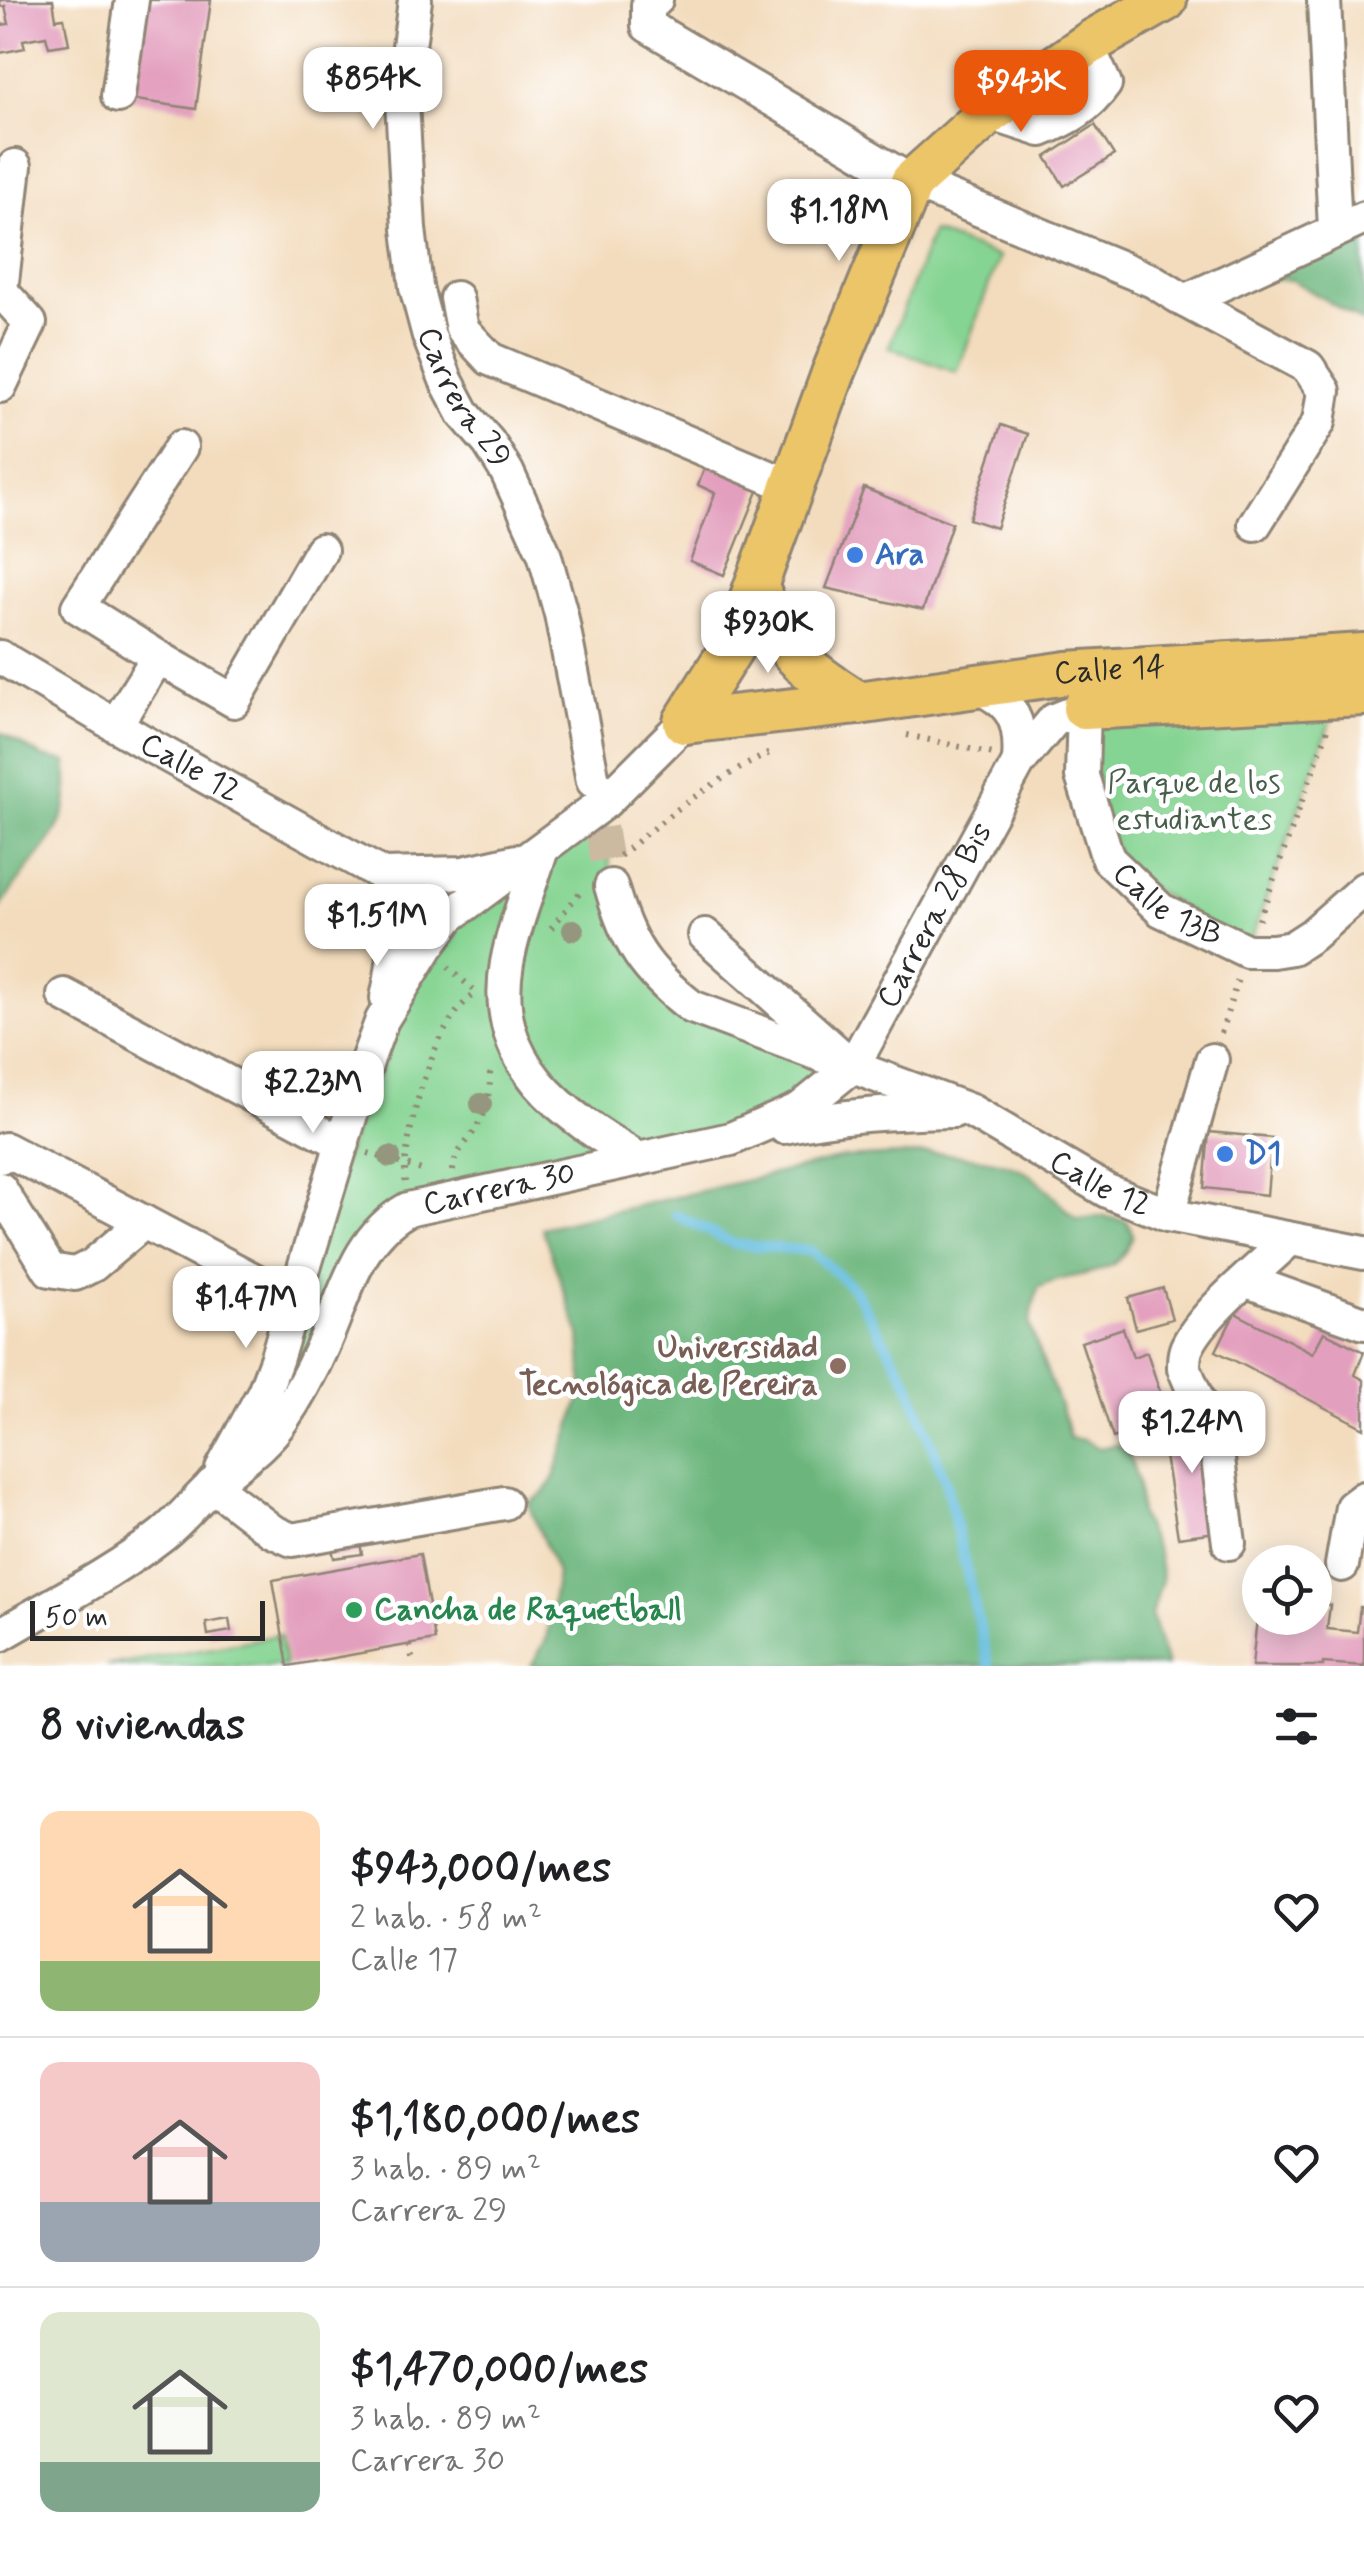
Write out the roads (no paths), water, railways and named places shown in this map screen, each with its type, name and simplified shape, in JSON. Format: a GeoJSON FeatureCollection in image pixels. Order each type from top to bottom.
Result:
{"type":"FeatureCollection","features":[{"type":"Feature","properties":{"kind":"main road"},"geometry":{"type":"LineString","coordinates":[[685,722],[736,640],[834,374],[912,182],[990,113],[1087,45],[1165,0]]}},
{"type":"Feature","properties":{"kind":"main road"},"geometry":{"type":"LineString","coordinates":[[757,588],[777,635],[812,674],[858,703]]}},
{"type":"Feature","properties":{"kind":"main road","name":"Calle 14"},"geometry":{"type":"LineString","coordinates":[[685,722],[858,703],[1068,672],[1364,655]]}},
{"type":"Feature","properties":{"kind":"main road","name":"Calle 14"},"geometry":{"type":"LineString","coordinates":[[1084,708],[1352,695]]}},
{"type":"Feature","properties":{"kind":"street"},"geometry":{"type":"LineString","coordinates":[[118,96],[132,0]]}},
{"type":"Feature","properties":{"kind":"street","name":"Carrera 29"},"geometry":{"type":"LineString","coordinates":[[415,0],[402,101],[416,287],[446,380],[464,414],[490,444],[506,472],[544,553],[561,614],[593,782]]}},
{"type":"Feature","properties":{"kind":"street"},"geometry":{"type":"LineString","coordinates":[[656,0],[648,5],[648,26],[912,182],[1153,281],[1308,367],[1324,392],[1319,422],[1255,524]]}},
{"type":"Feature","properties":{"kind":"street"},"geometry":{"type":"LineString","coordinates":[[1186,301],[1349,224],[1324,0]]}},
{"type":"Feature","properties":{"kind":"street"},"geometry":{"type":"LineString","coordinates":[[0,386],[30,323],[1,290],[15,166]]}},
{"type":"Feature","properties":{"kind":"street"},"geometry":{"type":"LineString","coordinates":[[456,298],[462,329],[490,359],[793,486]]}},
{"type":"Feature","properties":{"kind":"street"},"geometry":{"type":"LineString","coordinates":[[181,446],[78,607],[234,701],[320,550]]}},
{"type":"Feature","properties":{"kind":"street","name":"Calle 12"},"geometry":{"type":"LineString","coordinates":[[0,657],[383,875]]}},
{"type":"Feature","properties":{"kind":"street"},"geometry":{"type":"LineString","coordinates":[[116,724],[158,657]]}},
{"type":"Feature","properties":{"kind":"street"},"geometry":{"type":"LineString","coordinates":[[974,686],[999,696],[1013,715],[1020,738],[1019,762]]}},
{"type":"Feature","properties":{"kind":"street","name":"Carrera 28 Bis"},"geometry":{"type":"LineString","coordinates":[[853,1066],[1019,762],[1054,720],[1084,708]]}},
{"type":"Feature","properties":{"kind":"street","name":"Calle 13B"},"geometry":{"type":"LineString","coordinates":[[1084,708],[1082,776],[1108,859],[1161,910],[1247,951],[1292,948],[1364,889]]}},
{"type":"Feature","properties":{"kind":"street"},"geometry":{"type":"LineString","coordinates":[[382,1020],[396,952],[396,925],[383,875],[463,873],[541,852],[606,802],[685,722]]}},
{"type":"Feature","properties":{"kind":"street"},"geometry":{"type":"LineString","coordinates":[[541,852],[514,934],[487,997],[542,1089],[559,1108],[640,1159]]}},
{"type":"Feature","properties":{"kind":"street","name":"Carrera 30"},"geometry":{"type":"LineString","coordinates":[[0,1635],[129,1559],[190,1511],[212,1485],[264,1392],[296,1302],[382,1020],[450,916],[541,852]]}},
{"type":"Feature","properties":{"kind":"street"},"geometry":{"type":"LineString","coordinates":[[602,880],[638,955],[662,984],[692,1007],[853,1066]]}},
{"type":"Feature","properties":{"kind":"street"},"geometry":{"type":"LineString","coordinates":[[705,935],[853,1066]]}},
{"type":"Feature","properties":{"kind":"street"},"geometry":{"type":"LineString","coordinates":[[64,995],[343,1144]]}},
{"type":"Feature","properties":{"kind":"street"},"geometry":{"type":"LineString","coordinates":[[1168,1215],[1212,1060]]}},
{"type":"Feature","properties":{"kind":"street","name":"Calle 12"},"geometry":{"type":"LineString","coordinates":[[853,1066],[971,1111],[1107,1191],[1168,1215],[1364,1252]]}},
{"type":"Feature","properties":{"kind":"street","name":"Carrera 30"},"geometry":{"type":"LineString","coordinates":[[212,1485],[261,1446],[282,1419],[322,1346],[348,1279],[371,1238],[389,1220],[408,1209],[730,1138],[800,1110],[853,1066]]}},
{"type":"Feature","properties":{"kind":"street"},"geometry":{"type":"LineString","coordinates":[[730,1138],[824,1118],[971,1111]]}},
{"type":"Feature","properties":{"kind":"street"},"geometry":{"type":"LineString","coordinates":[[0,1157],[4,1149],[296,1302]]}},
{"type":"Feature","properties":{"kind":"street"},"geometry":{"type":"LineString","coordinates":[[0,1188],[50,1270],[75,1274],[92,1265],[144,1222]]}},
{"type":"Feature","properties":{"kind":"street"},"geometry":{"type":"LineString","coordinates":[[1229,1543],[1216,1444],[1184,1368],[1184,1355],[1207,1320],[1290,1239]]}},
{"type":"Feature","properties":{"kind":"street"},"geometry":{"type":"LineString","coordinates":[[1247,1281],[1364,1323]]}},
{"type":"Feature","properties":{"kind":"street"},"geometry":{"type":"LineString","coordinates":[[212,1485],[272,1531],[292,1540],[504,1503]]}},
{"type":"Feature","properties":{"kind":"street"},"geometry":{"type":"LineString","coordinates":[[1342,1565],[1352,1508],[1364,1498]]}},
{"type":"Feature","properties":{"kind":"waterway"},"geometry":{"type":"LineString","coordinates":[[676,1215],[734,1244],[811,1251],[854,1289],[909,1383],[945,1480],[989,1666]]}},
{"type":"Feature","properties":{"kind":"tunnel"},"geometry":{"type":"LineString","coordinates":[[593,781],[611,886]]}},
{"type":"Feature","properties":{"kind":"place","name":"Ara"},"geometry":{"type":"Point","coordinates":[855,555]}},
{"type":"Feature","properties":{"kind":"place","name":"D1"},"geometry":{"type":"Point","coordinates":[1225,1154]}},
{"type":"Feature","properties":{"kind":"place","name":"Universidad Tecnológica de Pereira"},"geometry":{"type":"Point","coordinates":[838,1366]}},
{"type":"Feature","properties":{"kind":"place","name":"Cancha de Raquetball"},"geometry":{"type":"Point","coordinates":[354,1610]}},
{"type":"Feature","properties":{"kind":"park label","name":"Parque de los estudiantes"},"geometry":{"type":"Point","coordinates":[1194,802]}}]}
